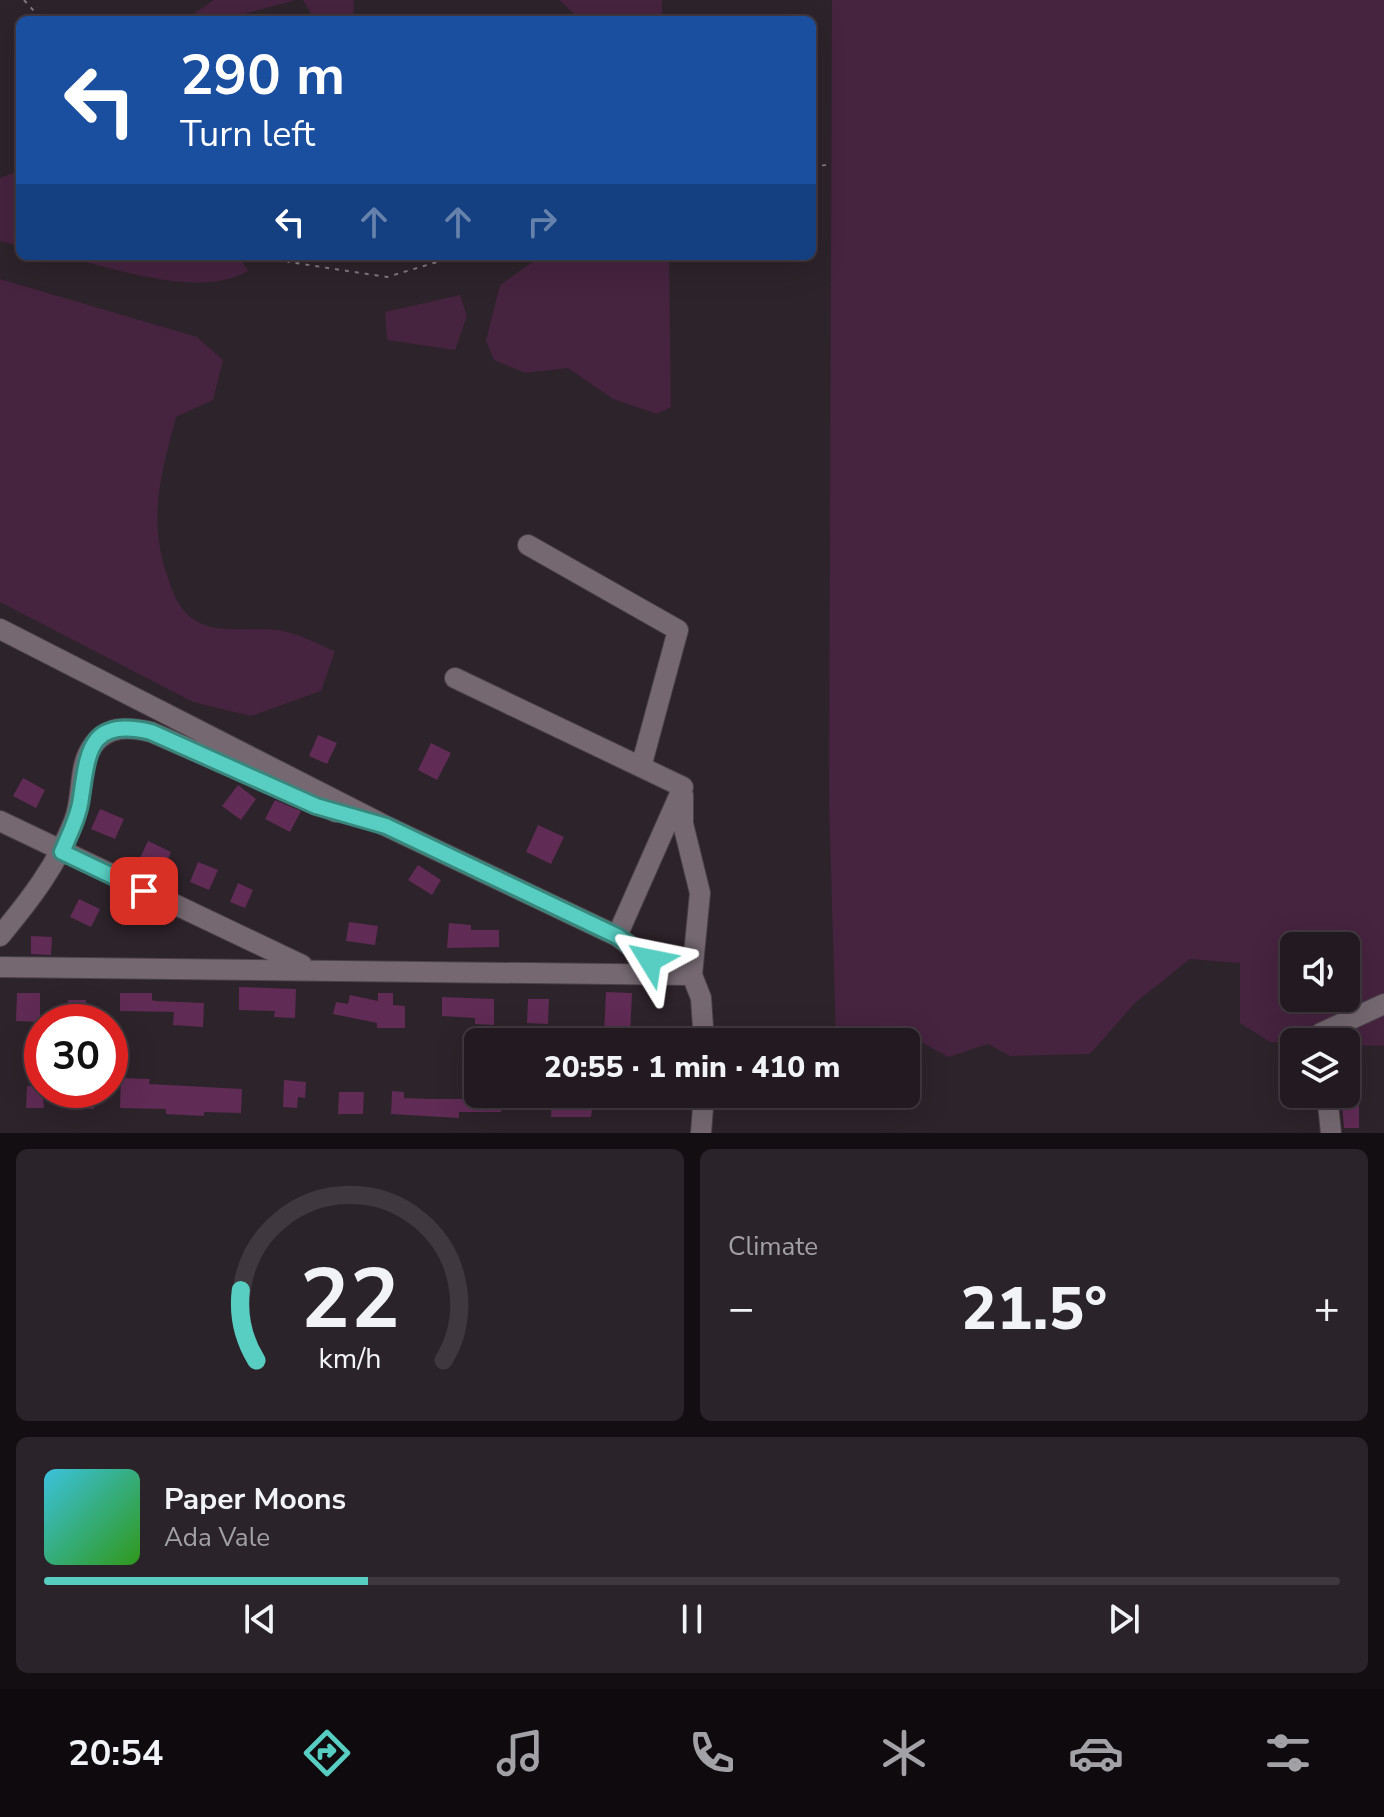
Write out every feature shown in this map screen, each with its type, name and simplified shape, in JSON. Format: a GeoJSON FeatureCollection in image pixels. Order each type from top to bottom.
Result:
{"type":"FeatureCollection","features":[{"type":"Feature","properties":{"kind":"street"},"geometry":{"type":"LineString","coordinates":[[528,545],[678,630],[641,767]]}},
{"type":"Feature","properties":{"kind":"street"},"geometry":{"type":"LineString","coordinates":[[0,629],[386,826],[617,936],[666,973]]}},
{"type":"Feature","properties":{"kind":"street"},"geometry":{"type":"LineString","coordinates":[[455,678],[683,787]]}},
{"type":"Feature","properties":{"kind":"street"},"geometry":{"type":"LineString","coordinates":[[0,936],[26,906],[62,852],[81,800],[86,756],[95,741],[113,730],[130,727],[151,732],[316,806],[386,826]]}},
{"type":"Feature","properties":{"kind":"street"},"geometry":{"type":"LineString","coordinates":[[617,936],[683,787]]}},
{"type":"Feature","properties":{"kind":"street"},"geometry":{"type":"LineString","coordinates":[[683,787],[683,824],[700,893],[692,975],[701,998],[703,1028]]}},
{"type":"Feature","properties":{"kind":"street"},"geometry":{"type":"LineString","coordinates":[[0,821],[309,968]]}},
{"type":"Feature","properties":{"kind":"street"},"geometry":{"type":"LineString","coordinates":[[0,967],[309,968],[566,977],[666,973],[692,975]]}},
{"type":"Feature","properties":{"kind":"street"},"geometry":{"type":"LineString","coordinates":[[1332,1028],[1384,1004]]}},
{"type":"Feature","properties":{"kind":"street"},"geometry":{"type":"LineString","coordinates":[[701,1133],[703,1108]]}},
{"type":"Feature","properties":{"kind":"street"},"geometry":{"type":"LineString","coordinates":[[1328,1108],[1331,1133]]}},
{"type":"Feature","properties":{"kind":"path"},"geometry":{"type":"LineString","coordinates":[[24,0],[38,16]]}},
{"type":"Feature","properties":{"kind":"path"},"geometry":{"type":"LineString","coordinates":[[816,166],[828,165]]}},
{"type":"Feature","properties":{"kind":"path"},"geometry":{"type":"LineString","coordinates":[[285,260],[387,277],[444,260]]}},
{"type":"Feature","properties":{"kind":"shaded area"},"geometry":{"type":"Polygon","coordinates":[[[214,0],[296,0],[237,16],[197,16],[195,13],[214,0]]]}},
{"type":"Feature","properties":{"kind":"shaded area"},"geometry":{"type":"Polygon","coordinates":[[[303,0],[354,0],[353,16],[313,16],[303,0]]]}},
{"type":"Feature","properties":{"kind":"shaded area"},"geometry":{"type":"Polygon","coordinates":[[[559,0],[662,0],[662,16],[577,16],[559,0]]]}},
{"type":"Feature","properties":{"kind":"shaded area"},"geometry":{"type":"Polygon","coordinates":[[[832,0],[1384,0],[1384,1046],[1360,1045],[1360,1028],[1280,1028],[1280,1042],[1270,1042],[1240,1023],[1240,963],[1190,959],[1135,1003],[1090,1054],[1010,1056],[988,1044],[948,1057],[920,1042],[920,1028],[836,1028],[829,801],[832,0]]]}},
{"type":"Feature","properties":{"kind":"shaded area"},"geometry":{"type":"Polygon","coordinates":[[[16,172],[16,245],[0,241],[0,178],[16,172]]]}},
{"type":"Feature","properties":{"kind":"shaded area"},"geometry":{"type":"Polygon","coordinates":[[[78,260],[241,260],[248,271],[228,279],[206,282],[182,282],[78,260]]]}},
{"type":"Feature","properties":{"kind":"shaded area"},"geometry":{"type":"Polygon","coordinates":[[[669,260],[671,407],[657,414],[613,399],[568,368],[525,373],[494,360],[486,341],[500,285],[534,261],[669,260]]]}},
{"type":"Feature","properties":{"kind":"shaded area"},"geometry":{"type":"Polygon","coordinates":[[[0,279],[197,337],[223,360],[213,400],[176,417],[170,438],[157,516],[158,536],[168,578],[182,608],[207,626],[284,631],[335,651],[321,691],[251,716],[193,702],[0,602],[0,279]]]}},
{"type":"Feature","properties":{"kind":"shaded area"},"geometry":{"type":"Polygon","coordinates":[[[460,295],[467,316],[455,350],[387,340],[385,312],[460,295]]]}},
{"type":"Feature","properties":{"kind":"building"},"geometry":{"type":"Polygon","coordinates":[[[318,735],[337,743],[327,764],[309,756],[318,735]]]}},
{"type":"Feature","properties":{"kind":"building"},"geometry":{"type":"Polygon","coordinates":[[[431,743],[451,753],[437,780],[418,770],[431,743]]]}},
{"type":"Feature","properties":{"kind":"building"},"geometry":{"type":"Polygon","coordinates":[[[23,778],[45,790],[36,808],[13,796],[23,778]]]}},
{"type":"Feature","properties":{"kind":"building"},"geometry":{"type":"Polygon","coordinates":[[[238,785],[256,799],[241,820],[222,806],[238,785]]]}},
{"type":"Feature","properties":{"kind":"building"},"geometry":{"type":"Polygon","coordinates":[[[275,800],[301,811],[290,832],[265,819],[275,800]]]}},
{"type":"Feature","properties":{"kind":"building"},"geometry":{"type":"Polygon","coordinates":[[[100,809],[124,819],[115,839],[91,829],[100,809]]]}},
{"type":"Feature","properties":{"kind":"building"},"geometry":{"type":"Polygon","coordinates":[[[538,825],[564,837],[551,864],[526,852],[538,825]]]}},
{"type":"Feature","properties":{"kind":"building"},"geometry":{"type":"Polygon","coordinates":[[[148,841],[171,852],[163,870],[140,858],[148,841]]]}},
{"type":"Feature","properties":{"kind":"building"},"geometry":{"type":"Polygon","coordinates":[[[198,862],[218,870],[209,890],[190,882],[198,862]]]}},
{"type":"Feature","properties":{"kind":"building"},"geometry":{"type":"Polygon","coordinates":[[[418,865],[441,880],[432,895],[408,880],[418,865]]]}},
{"type":"Feature","properties":{"kind":"building"},"geometry":{"type":"Polygon","coordinates":[[[238,883],[253,890],[245,908],[230,902],[238,883]]]}},
{"type":"Feature","properties":{"kind":"building"},"geometry":{"type":"Polygon","coordinates":[[[79,899],[100,909],[91,927],[70,917],[79,899]]]}},
{"type":"Feature","properties":{"kind":"building"},"geometry":{"type":"Polygon","coordinates":[[[349,922],[378,926],[375,945],[346,941],[349,922]]]}},
{"type":"Feature","properties":{"kind":"building"},"geometry":{"type":"Polygon","coordinates":[[[449,923],[471,925],[471,930],[499,930],[499,947],[447,948],[449,923]]]}},
{"type":"Feature","properties":{"kind":"building"},"geometry":{"type":"Polygon","coordinates":[[[31,936],[52,937],[51,955],[31,954],[31,936]]]}},
{"type":"Feature","properties":{"kind":"building"},"geometry":{"type":"Polygon","coordinates":[[[239,987],[296,989],[295,1018],[274,1017],[275,1011],[239,1010],[239,987]]]}},
{"type":"Feature","properties":{"kind":"building"},"geometry":{"type":"Polygon","coordinates":[[[606,992],[632,993],[630,1028],[604,1028],[606,992]]]}},
{"type":"Feature","properties":{"kind":"building"},"geometry":{"type":"Polygon","coordinates":[[[17,993],[40,993],[40,1004],[24,1004],[24,1021],[16,1021],[17,993]]]}},
{"type":"Feature","properties":{"kind":"building"},"geometry":{"type":"Polygon","coordinates":[[[120,993],[152,993],[152,1000],[156,1001],[204,1003],[203,1027],[173,1025],[174,1012],[128,1011],[128,1004],[120,1004],[120,993]]]}},
{"type":"Feature","properties":{"kind":"building"},"geometry":{"type":"Polygon","coordinates":[[[378,993],[393,993],[393,1005],[405,1006],[405,1028],[377,1028],[377,1023],[333,1014],[336,1002],[348,1004],[350,995],[378,1001],[378,993]]]}},
{"type":"Feature","properties":{"kind":"building"},"geometry":{"type":"Polygon","coordinates":[[[442,997],[494,999],[494,1025],[475,1024],[475,1018],[442,1016],[442,997]]]}},
{"type":"Feature","properties":{"kind":"building"},"geometry":{"type":"Polygon","coordinates":[[[528,999],[549,999],[548,1024],[527,1023],[528,999]]]}},
{"type":"Feature","properties":{"kind":"building"},"geometry":{"type":"Polygon","coordinates":[[[68,1000],[86,1000],[86,1004],[68,1004],[68,1000]]]}},
{"type":"Feature","properties":{"kind":"building"},"geometry":{"type":"Polygon","coordinates":[[[128,1078],[150,1079],[149,1084],[242,1089],[241,1113],[204,1112],[204,1116],[166,1114],[166,1109],[120,1108],[128,1108],[128,1078]]]}},
{"type":"Feature","properties":{"kind":"building"},"geometry":{"type":"Polygon","coordinates":[[[284,1080],[306,1082],[305,1098],[298,1097],[297,1108],[283,1107],[284,1080]]]}},
{"type":"Feature","properties":{"kind":"building"},"geometry":{"type":"Polygon","coordinates":[[[392,1091],[404,1092],[404,1098],[464,1099],[464,1108],[501,1108],[501,1112],[459,1112],[459,1118],[391,1114],[392,1091]]]}},
{"type":"Feature","properties":{"kind":"building"},"geometry":{"type":"Polygon","coordinates":[[[339,1092],[364,1092],[363,1114],[338,1114],[339,1092]]]}},
{"type":"Feature","properties":{"kind":"building"},"geometry":{"type":"Polygon","coordinates":[[[551,1108],[592,1108],[591,1117],[551,1117],[551,1108]]]}},
{"type":"Feature","properties":{"kind":"building"},"geometry":{"type":"Polygon","coordinates":[[[1342,1108],[1359,1108],[1359,1128],[1344,1128],[1342,1108]]]}},
{"type":"Feature","properties":{"kind":"route"},"geometry":{"type":"LineString","coordinates":[[144,891],[62,852],[81,800],[86,756],[95,741],[113,730],[130,727],[151,732],[316,806],[386,826],[617,936],[650,960]]}}]}
